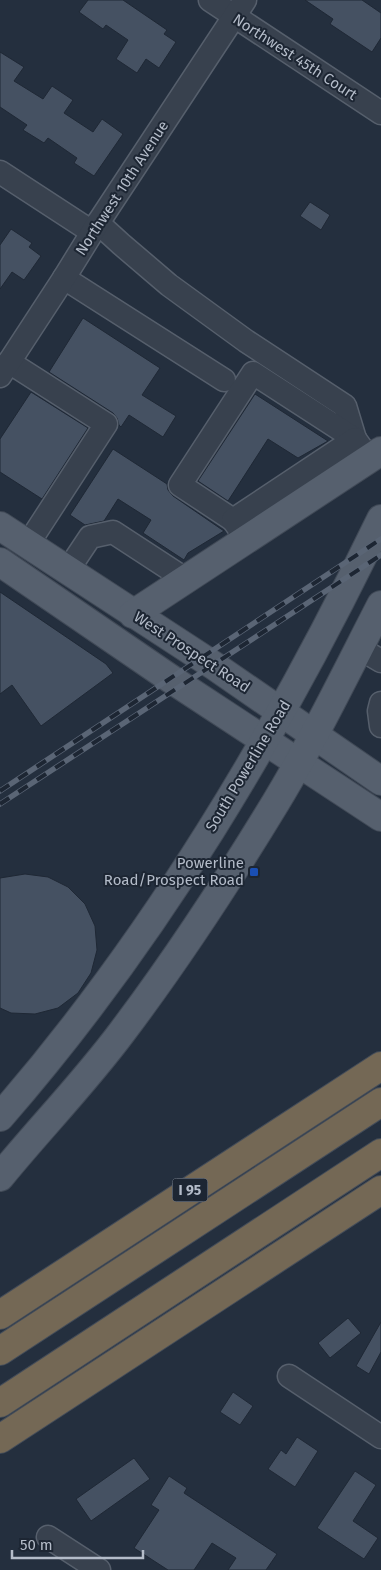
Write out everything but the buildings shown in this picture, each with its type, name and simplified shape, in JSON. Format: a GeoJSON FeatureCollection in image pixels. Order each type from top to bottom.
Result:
{"type":"FeatureCollection","features":[{"type":"Feature","properties":{"kind":"highway","name":"I 95"},"geometry":{"type":"LineString","coordinates":[[0,1315],[381,1066]]}},
{"type":"Feature","properties":{"kind":"highway"},"geometry":{"type":"LineString","coordinates":[[0,1351],[381,1102]]}},
{"type":"Feature","properties":{"kind":"highway"},"geometry":{"type":"LineString","coordinates":[[0,1403],[381,1153]]}},
{"type":"Feature","properties":{"kind":"highway"},"geometry":{"type":"LineString","coordinates":[[0,1439],[381,1190]]}},
{"type":"Feature","properties":{"kind":"main road"},"geometry":{"type":"LineString","coordinates":[[133,614],[185,579],[239,530],[368,450]]}},
{"type":"Feature","properties":{"kind":"main road","name":"South Powerline Road"},"geometry":{"type":"LineString","coordinates":[[0,1117],[81,1020],[145,931],[194,857],[281,711],[328,625],[381,520]]}},
{"type":"Feature","properties":{"kind":"main road","name":"West Prospect Road"},"geometry":{"type":"LineString","coordinates":[[0,526],[281,711],[381,781]]}},
{"type":"Feature","properties":{"kind":"main road"},"geometry":{"type":"LineString","coordinates":[[0,562],[171,679],[381,817]]}},
{"type":"Feature","properties":{"kind":"main road"},"geometry":{"type":"LineString","coordinates":[[0,1177],[99,1063],[163,976],[244,854],[276,802],[313,734],[370,655],[381,605]]}},
{"type":"Feature","properties":{"kind":"street","name":"Northwest 45th Court"},"geometry":{"type":"LineString","coordinates":[[210,0],[240,8],[381,113]]}},
{"type":"Feature","properties":{"kind":"street","name":"Northwest 10th Avenue"},"geometry":{"type":"LineString","coordinates":[[5,369],[240,8]]}},
{"type":"Feature","properties":{"kind":"street"},"geometry":{"type":"LineString","coordinates":[[0,172],[121,244],[169,284],[246,341],[345,406],[368,450]]}},
{"type":"Feature","properties":{"kind":"street"},"geometry":{"type":"LineString","coordinates":[[64,278],[224,380]]}},
{"type":"Feature","properties":{"kind":"street"},"geometry":{"type":"LineString","coordinates":[[5,369],[106,424],[28,544]]}},
{"type":"Feature","properties":{"kind":"street"},"geometry":{"type":"LineString","coordinates":[[239,530],[180,485],[253,374],[368,450]]}},
{"type":"Feature","properties":{"kind":"street"},"geometry":{"type":"LineString","coordinates":[[68,570],[90,537],[113,532],[185,579]]}},
{"type":"Feature","properties":{"kind":"street"},"geometry":{"type":"LineString","coordinates":[[289,1376],[381,1438]]}},
{"type":"Feature","properties":{"kind":"street"},"geometry":{"type":"LineString","coordinates":[[48,1537],[99,1570]]}},
{"type":"Feature","properties":{"kind":"railway"},"geometry":{"type":"LineString","coordinates":[[0,791],[381,539]]}},
{"type":"Feature","properties":{"kind":"railway"},"geometry":{"type":"LineString","coordinates":[[0,804],[381,555]]}},
{"type":"Feature","properties":{"kind":"place","name":"Powerline Road/Prospect Road"},"geometry":{"type":"Point","coordinates":[254,872]}}]}
